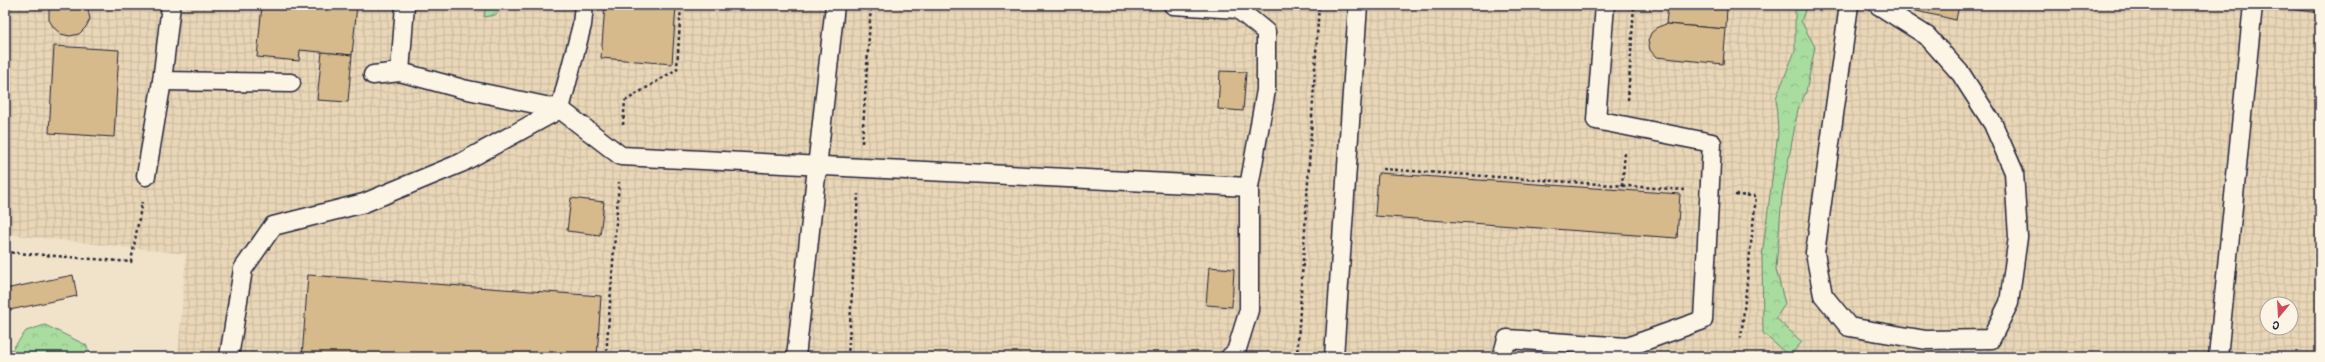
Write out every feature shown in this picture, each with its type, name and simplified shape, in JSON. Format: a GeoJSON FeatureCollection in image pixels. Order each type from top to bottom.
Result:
{"type":"FeatureCollection","features":[{"type":"Feature","properties":{"kind":"lane"},"geometry":{"type":"LineString","coordinates":[[146,176],[162,81],[171,5]]}},
{"type":"Feature","properties":{"kind":"lane"},"geometry":{"type":"LineString","coordinates":[[400,72],[405,5]]}},
{"type":"Feature","properties":{"kind":"lane"},"geometry":{"type":"LineString","coordinates":[[229,357],[243,269],[274,226],[371,200],[461,163],[560,109],[582,25],[584,5]]}},
{"type":"Feature","properties":{"kind":"lane"},"geometry":{"type":"LineString","coordinates":[[796,357],[835,5]]}},
{"type":"Feature","properties":{"kind":"lane"},"geometry":{"type":"LineString","coordinates":[[1173,5],[1238,9],[1266,32],[1266,90],[1250,187],[1249,310],[1236,352],[1230,357]]}},
{"type":"Feature","properties":{"kind":"lane"},"geometry":{"type":"LineString","coordinates":[[1334,357],[1358,5]]}},
{"type":"Feature","properties":{"kind":"lane"},"geometry":{"type":"LineString","coordinates":[[1502,357],[1507,339],[1627,352],[1703,320],[1712,143],[1596,120],[1605,5]]}},
{"type":"Feature","properties":{"kind":"lane"},"geometry":{"type":"LineString","coordinates":[[1849,5],[1815,253],[1823,295],[1849,327],[1926,340],[1991,339],[2009,303],[2018,237],[2014,172],[1992,124],[1961,74],[1928,36],[1878,5]]}},
{"type":"Feature","properties":{"kind":"lane"},"geometry":{"type":"LineString","coordinates":[[2218,357],[2253,5]]}},
{"type":"Feature","properties":{"kind":"lane"},"geometry":{"type":"LineString","coordinates":[[373,75],[400,72],[463,89],[560,109],[621,156],[1250,187]]}},
{"type":"Feature","properties":{"kind":"lane"},"geometry":{"type":"LineString","coordinates":[[162,81],[291,83]]}},
{"type":"Feature","properties":{"kind":"path"},"geometry":{"type":"LineString","coordinates":[[1296,357],[1319,5]]}},
{"type":"Feature","properties":{"kind":"path"},"geometry":{"type":"LineString","coordinates":[[1622,186],[1634,5]]}},
{"type":"Feature","properties":{"kind":"path"},"geometry":{"type":"LineString","coordinates":[[1383,169],[1756,196],[1741,338]]}},
{"type":"Feature","properties":{"kind":"path"},"geometry":{"type":"LineString","coordinates":[[5,252],[131,262],[146,176]]}},
{"type":"Feature","properties":{"kind":"shaded area"},"geometry":{"type":"Polygon","coordinates":[[[5,5],[2320,5],[2320,357],[178,357],[186,254],[5,234],[5,5]]]}},
{"type":"Feature","properties":{"kind":"green space"},"geometry":{"type":"Polygon","coordinates":[[[486,5],[506,5],[495,15],[484,17],[486,5]]]}},
{"type":"Feature","properties":{"kind":"green space"},"geometry":{"type":"Polygon","coordinates":[[[1795,5],[1807,5],[1801,21],[1815,47],[1806,92],[1798,109],[1782,196],[1776,269],[1785,304],[1776,318],[1802,342],[1789,356],[1763,333],[1762,256],[1778,133],[1776,98],[1795,51],[1795,5]]]}},
{"type":"Feature","properties":{"kind":"green space"},"geometry":{"type":"Polygon","coordinates":[[[45,325],[86,345],[92,357],[5,357],[5,352],[8,355],[26,331],[45,325]]]}},
{"type":"Feature","properties":{"kind":"building"},"geometry":{"type":"Polygon","coordinates":[[[52,5],[87,5],[90,19],[86,27],[79,34],[70,36],[61,34],[54,28],[49,20],[49,11],[52,5]]]}},
{"type":"Feature","properties":{"kind":"building"},"geometry":{"type":"Polygon","coordinates":[[[262,5],[357,5],[352,55],[300,50],[299,61],[257,57],[262,5]]]}},
{"type":"Feature","properties":{"kind":"building"},"geometry":{"type":"Polygon","coordinates":[[[605,5],[676,5],[672,64],[601,58],[605,5]]]}},
{"type":"Feature","properties":{"kind":"building"},"geometry":{"type":"Polygon","coordinates":[[[1668,5],[1727,5],[1726,29],[1666,24],[1668,5]]]}},
{"type":"Feature","properties":{"kind":"building"},"geometry":{"type":"Polygon","coordinates":[[[1909,5],[1959,5],[1956,20],[1908,9],[1909,5]]]}},
{"type":"Feature","properties":{"kind":"building"},"geometry":{"type":"Polygon","coordinates":[[[2320,5],[2320,13],[2267,6],[2320,5]]]}},
{"type":"Feature","properties":{"kind":"building"},"geometry":{"type":"Polygon","coordinates":[[[1666,24],[1726,29],[1723,64],[1656,57],[1650,50],[1648,41],[1651,33],[1658,27],[1666,24]]]}},
{"type":"Feature","properties":{"kind":"building"},"geometry":{"type":"Polygon","coordinates":[[[54,46],[119,50],[114,137],[49,133],[54,46]]]}},
{"type":"Feature","properties":{"kind":"building"},"geometry":{"type":"Polygon","coordinates":[[[322,52],[352,55],[348,102],[317,100],[322,52]]]}},
{"type":"Feature","properties":{"kind":"building"},"geometry":{"type":"Polygon","coordinates":[[[1220,71],[1246,72],[1243,111],[1218,109],[1220,71]]]}},
{"type":"Feature","properties":{"kind":"building"},"geometry":{"type":"Polygon","coordinates":[[[1378,173],[1680,194],[1677,238],[1375,216],[1378,173]]]}},
{"type":"Feature","properties":{"kind":"building"},"geometry":{"type":"Polygon","coordinates":[[[571,198],[604,202],[600,235],[567,231],[571,198]]]}},
{"type":"Feature","properties":{"kind":"building"},"geometry":{"type":"Polygon","coordinates":[[[1209,267],[1234,269],[1232,307],[1206,305],[1209,267]]]}},
{"type":"Feature","properties":{"kind":"building"},"geometry":{"type":"Polygon","coordinates":[[[73,275],[77,296],[5,311],[5,289],[73,275]]]}},
{"type":"Feature","properties":{"kind":"building"},"geometry":{"type":"Polygon","coordinates":[[[308,275],[601,296],[597,357],[302,357],[308,275]]]}}]}
